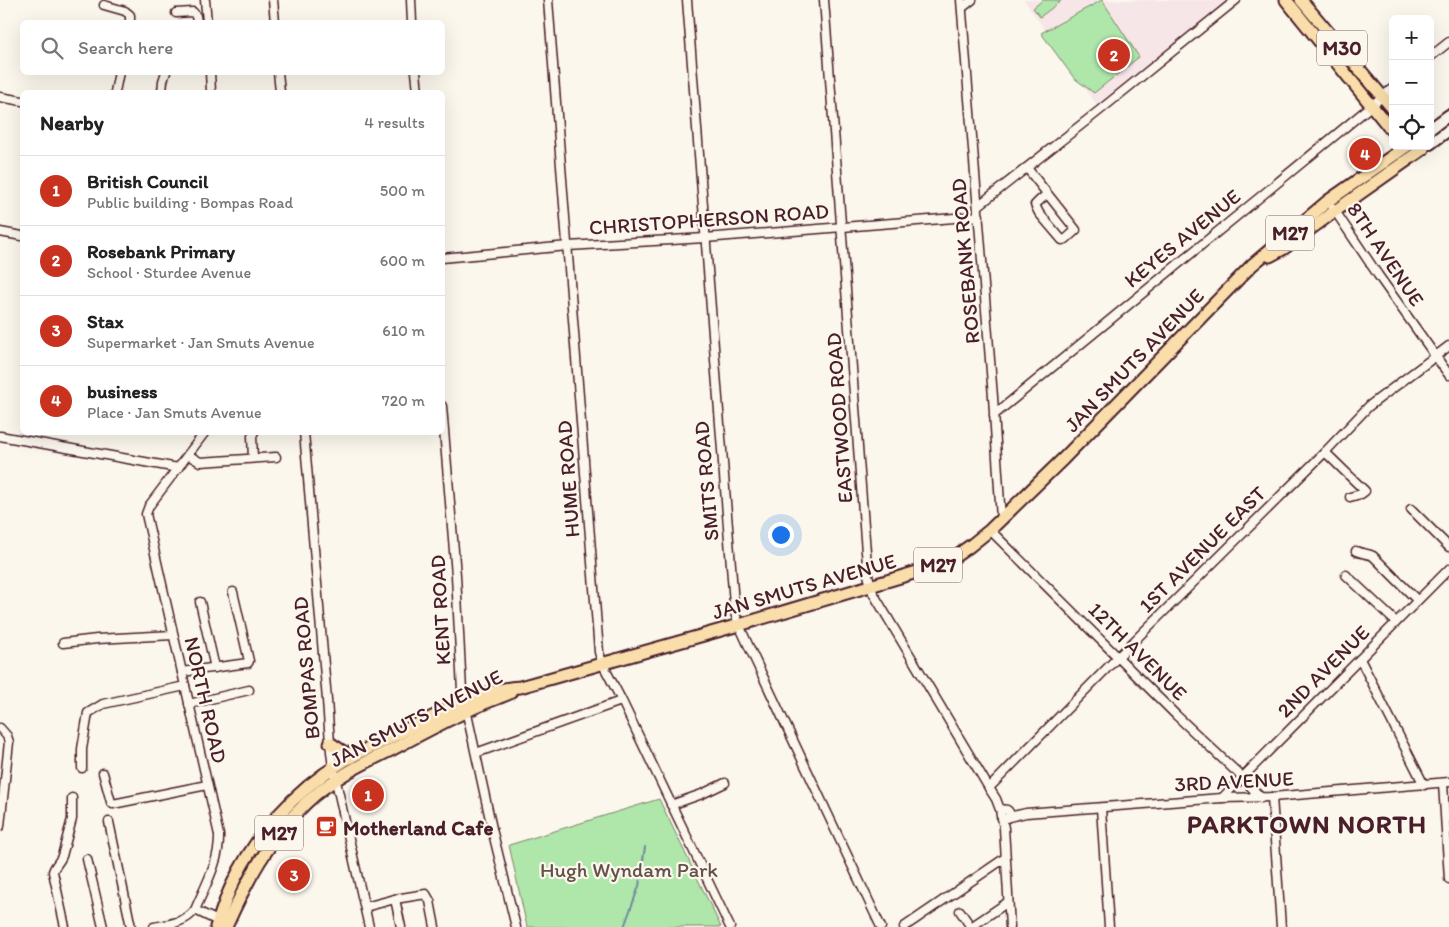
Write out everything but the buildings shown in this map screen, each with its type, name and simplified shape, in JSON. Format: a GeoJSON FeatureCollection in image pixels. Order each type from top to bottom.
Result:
{"type":"FeatureCollection","features":[{"type":"Feature","properties":{"kind":"main road","name":"M30"},"geometry":{"type":"LineString","coordinates":[[1286,0],[1389,127]]}},
{"type":"Feature","properties":{"kind":"main road","name":"M30"},"geometry":{"type":"LineString","coordinates":[[1301,0],[1390,105]]}},
{"type":"Feature","properties":{"kind":"main road"},"geometry":{"type":"LineString","coordinates":[[1434,126],[1449,115]]}},
{"type":"Feature","properties":{"kind":"main road","name":"JAN SMUTS AVENUE"},"geometry":{"type":"LineString","coordinates":[[1434,140],[1449,130]]}},
{"type":"Feature","properties":{"kind":"main road","name":"JAN SMUTS AVENUE"},"geometry":{"type":"LineString","coordinates":[[223,925],[273,841],[294,814],[356,754],[465,707],[509,694],[520,687],[739,625],[938,565],[970,546],[990,530],[1077,445],[1252,265],[1406,150]]}},
{"type":"Feature","properties":{"kind":"main road","name":"JAN SMUTS AVENUE"},"geometry":{"type":"LineString","coordinates":[[334,774],[356,767],[465,707]]}},
{"type":"Feature","properties":{"kind":"main road"},"geometry":{"type":"LineString","coordinates":[[330,743],[345,753],[356,754]]}},
{"type":"Feature","properties":{"kind":"street"},"geometry":{"type":"LineString","coordinates":[[205,0],[207,20]]}},
{"type":"Feature","properties":{"kind":"street"},"geometry":{"type":"LineString","coordinates":[[273,0],[275,20]]}},
{"type":"Feature","properties":{"kind":"street"},"geometry":{"type":"LineString","coordinates":[[410,0],[412,20]]}},
{"type":"Feature","properties":{"kind":"street","name":"HUME ROAD"},"geometry":{"type":"LineString","coordinates":[[548,0],[598,642],[602,663],[730,927]]}},
{"type":"Feature","properties":{"kind":"street","name":"SMITS ROAD"},"geometry":{"type":"LineString","coordinates":[[687,0],[735,613],[881,927]]}},
{"type":"Feature","properties":{"kind":"street","name":"EASTWOOD ROAD"},"geometry":{"type":"LineString","coordinates":[[824,0],[870,586],[872,593],[1006,815]]}},
{"type":"Feature","properties":{"kind":"street"},"geometry":{"type":"LineString","coordinates":[[962,4],[972,0]]}},
{"type":"Feature","properties":{"kind":"street"},"geometry":{"type":"LineString","coordinates":[[978,206],[1236,0]]}},
{"type":"Feature","properties":{"kind":"street","name":"ROSEBANK ROAD"},"geometry":{"type":"LineString","coordinates":[[962,4],[1001,519]]}},
{"type":"Feature","properties":{"kind":"street"},"geometry":{"type":"LineString","coordinates":[[104,6],[125,11],[130,15],[130,20]]}},
{"type":"Feature","properties":{"kind":"street"},"geometry":{"type":"LineString","coordinates":[[176,13],[193,12],[196,20]]}},
{"type":"Feature","properties":{"kind":"street"},"geometry":{"type":"LineString","coordinates":[[1434,54],[1449,42]]}},
{"type":"Feature","properties":{"kind":"street"},"geometry":{"type":"LineString","coordinates":[[115,90],[118,75]]}},
{"type":"Feature","properties":{"kind":"street"},"geometry":{"type":"LineString","coordinates":[[162,90],[165,75]]}},
{"type":"Feature","properties":{"kind":"street"},"geometry":{"type":"LineString","coordinates":[[210,75],[211,90]]}},
{"type":"Feature","properties":{"kind":"street"},"geometry":{"type":"LineString","coordinates":[[278,75],[280,90]]}},
{"type":"Feature","properties":{"kind":"street"},"geometry":{"type":"LineString","coordinates":[[416,75],[418,90]]}},
{"type":"Feature","properties":{"kind":"street","name":"KEYES AVENUE"},"geometry":{"type":"LineString","coordinates":[[994,415],[1389,91]]}},
{"type":"Feature","properties":{"kind":"street"},"geometry":{"type":"LineString","coordinates":[[0,97],[20,101]]}},
{"type":"Feature","properties":{"kind":"street"},"geometry":{"type":"LineString","coordinates":[[1027,168],[1076,230],[1066,239],[1062,240],[1039,213],[1035,205],[1038,200],[1047,194]]}},
{"type":"Feature","properties":{"kind":"street","name":"8TH AVENUE"},"geometry":{"type":"LineString","coordinates":[[1332,206],[1449,375]]}},
{"type":"Feature","properties":{"kind":"street","name":"CHRISTOPHERSON ROAD"},"geometry":{"type":"LineString","coordinates":[[445,258],[568,246],[705,238],[979,216]]}},
{"type":"Feature","properties":{"kind":"street"},"geometry":{"type":"LineString","coordinates":[[0,232],[20,236]]}},
{"type":"Feature","properties":{"kind":"street","name":"1ST AVENUE EAST"},"geometry":{"type":"LineString","coordinates":[[989,788],[1369,406],[1449,346]]}},
{"type":"Feature","properties":{"kind":"street","name":"NORTH ROAD"},"geometry":{"type":"LineString","coordinates":[[195,910],[213,866],[219,845],[219,835],[146,514],[148,506],[203,435]]}},
{"type":"Feature","properties":{"kind":"street"},"geometry":{"type":"LineString","coordinates":[[252,435],[253,458]]}},
{"type":"Feature","properties":{"kind":"street","name":"BOMPAS ROAD"},"geometry":{"type":"LineString","coordinates":[[304,435],[334,774],[369,927]]}},
{"type":"Feature","properties":{"kind":"street","name":"KENT ROAD"},"geometry":{"type":"LineString","coordinates":[[444,435],[465,707],[492,833],[516,927]]}},
{"type":"Feature","properties":{"kind":"street"},"geometry":{"type":"LineString","coordinates":[[0,436],[178,468]]}},
{"type":"Feature","properties":{"kind":"street"},"geometry":{"type":"LineString","coordinates":[[1325,452],[1365,490],[1361,494],[1350,497]]}},
{"type":"Feature","properties":{"kind":"street"},"geometry":{"type":"LineString","coordinates":[[188,455],[200,462],[276,457]]}},
{"type":"Feature","properties":{"kind":"street"},"geometry":{"type":"LineString","coordinates":[[1410,509],[1449,547]]}},
{"type":"Feature","properties":{"kind":"street","name":"12TH AVENUE"},"geometry":{"type":"LineString","coordinates":[[990,530],[1119,656],[1176,715],[1242,777],[1261,798]]}},
{"type":"Feature","properties":{"kind":"street"},"geometry":{"type":"LineString","coordinates":[[1356,551],[1373,556],[1418,600]]}},
{"type":"Feature","properties":{"kind":"street","name":"2ND AVENUE"},"geometry":{"type":"LineString","coordinates":[[1222,798],[1449,569]]}},
{"type":"Feature","properties":{"kind":"street"},"geometry":{"type":"LineString","coordinates":[[1346,575],[1396,622]]}},
{"type":"Feature","properties":{"kind":"street"},"geometry":{"type":"LineString","coordinates":[[182,672],[248,663],[233,592]]}},
{"type":"Feature","properties":{"kind":"street"},"geometry":{"type":"LineString","coordinates":[[200,602],[215,668]]}},
{"type":"Feature","properties":{"kind":"street"},"geometry":{"type":"LineString","coordinates":[[63,643],[97,639],[173,635]]}},
{"type":"Feature","properties":{"kind":"street"},"geometry":{"type":"LineString","coordinates":[[1360,659],[1424,785]]}},
{"type":"Feature","properties":{"kind":"street"},"geometry":{"type":"LineString","coordinates":[[82,768],[82,749],[88,713],[103,704],[185,686]]}},
{"type":"Feature","properties":{"kind":"street"},"geometry":{"type":"LineString","coordinates":[[189,704],[249,690]]}},
{"type":"Feature","properties":{"kind":"street"},"geometry":{"type":"LineString","coordinates":[[476,753],[622,701]]}},
{"type":"Feature","properties":{"kind":"street"},"geometry":{"type":"LineString","coordinates":[[0,728],[7,736],[9,742],[0,826]]}},
{"type":"Feature","properties":{"kind":"street"},"geometry":{"type":"LineString","coordinates":[[104,773],[111,802],[114,804],[208,785]]}},
{"type":"Feature","properties":{"kind":"street"},"geometry":{"type":"LineString","coordinates":[[1446,782],[1449,879]]}},
{"type":"Feature","properties":{"kind":"street","name":"3RD AVENUE"},"geometry":{"type":"LineString","coordinates":[[1006,815],[1222,798],[1261,798],[1446,782]]}},
{"type":"Feature","properties":{"kind":"street"},"geometry":{"type":"LineString","coordinates":[[671,805],[702,794],[725,783]]}},
{"type":"Feature","properties":{"kind":"street"},"geometry":{"type":"LineString","coordinates":[[1272,797],[1281,927]]}},
{"type":"Feature","properties":{"kind":"street"},"geometry":{"type":"LineString","coordinates":[[64,927],[53,869],[61,859],[65,846],[72,819],[72,798]]}},
{"type":"Feature","properties":{"kind":"street"},"geometry":{"type":"LineString","coordinates":[[1101,808],[1109,927]]}},
{"type":"Feature","properties":{"kind":"street"},"geometry":{"type":"LineString","coordinates":[[1006,815],[1004,828],[1005,858],[1010,927]]}},
{"type":"Feature","properties":{"kind":"street"},"geometry":{"type":"LineString","coordinates":[[108,822],[131,927]]}},
{"type":"Feature","properties":{"kind":"street"},"geometry":{"type":"LineString","coordinates":[[904,927],[1005,858]]}},
{"type":"Feature","properties":{"kind":"street"},"geometry":{"type":"LineString","coordinates":[[87,859],[103,927]]}},
{"type":"Feature","properties":{"kind":"street"},"geometry":{"type":"LineString","coordinates":[[365,907],[421,894],[428,896],[435,927]]}},
{"type":"Feature","properties":{"kind":"street"},"geometry":{"type":"LineString","coordinates":[[395,899],[401,927]]}},
{"type":"Feature","properties":{"kind":"street"},"geometry":{"type":"LineString","coordinates":[[960,911],[971,927],[1008,902]]}},
{"type":"Feature","properties":{"kind":"street"},"geometry":{"type":"LineString","coordinates":[[154,927],[183,920],[195,910],[223,925]]}},
{"type":"Feature","properties":{"kind":"shaded area"},"geometry":{"type":"Polygon","coordinates":[[[1024,0],[1233,0],[1100,110],[1024,0]]]}},
{"type":"Feature","properties":{"kind":"green space"},"geometry":{"type":"Polygon","coordinates":[[[1043,0],[1061,1],[1040,17],[1033,8],[1043,0]]]}},
{"type":"Feature","properties":{"kind":"green space"},"geometry":{"type":"Polygon","coordinates":[[[1102,0],[1139,57],[1094,93],[1074,78],[1041,33],[1102,0]]]}},
{"type":"Feature","properties":{"kind":"green space","name":"Hugh Wyndam Park"},"geometry":{"type":"Polygon","coordinates":[[[659,799],[721,927],[527,927],[509,845],[659,799]]]}},
{"type":"Feature","properties":{"kind":"waterway"},"geometry":{"type":"LineString","coordinates":[[624,927],[639,886],[645,847]]}},
{"type":"Feature","properties":{"kind":"place","name":"Rosebank Primary"},"geometry":{"type":"Point","coordinates":[1114,55]}},
{"type":"Feature","properties":{"kind":"place","name":"business"},"geometry":{"type":"Point","coordinates":[1365,154]}},
{"type":"Feature","properties":{"kind":"place","name":"British Council"},"geometry":{"type":"Point","coordinates":[368,795]}},
{"type":"Feature","properties":{"kind":"place","name":"Motherland Cafe"},"geometry":{"type":"Point","coordinates":[327,827]}},
{"type":"Feature","properties":{"kind":"place","name":"Stax"},"geometry":{"type":"Point","coordinates":[294,875]}},
{"type":"Feature","properties":{"kind":"district","name":"PARKTOWN NORTH"},"geometry":{"type":"Point","coordinates":[1307,824]}}]}
